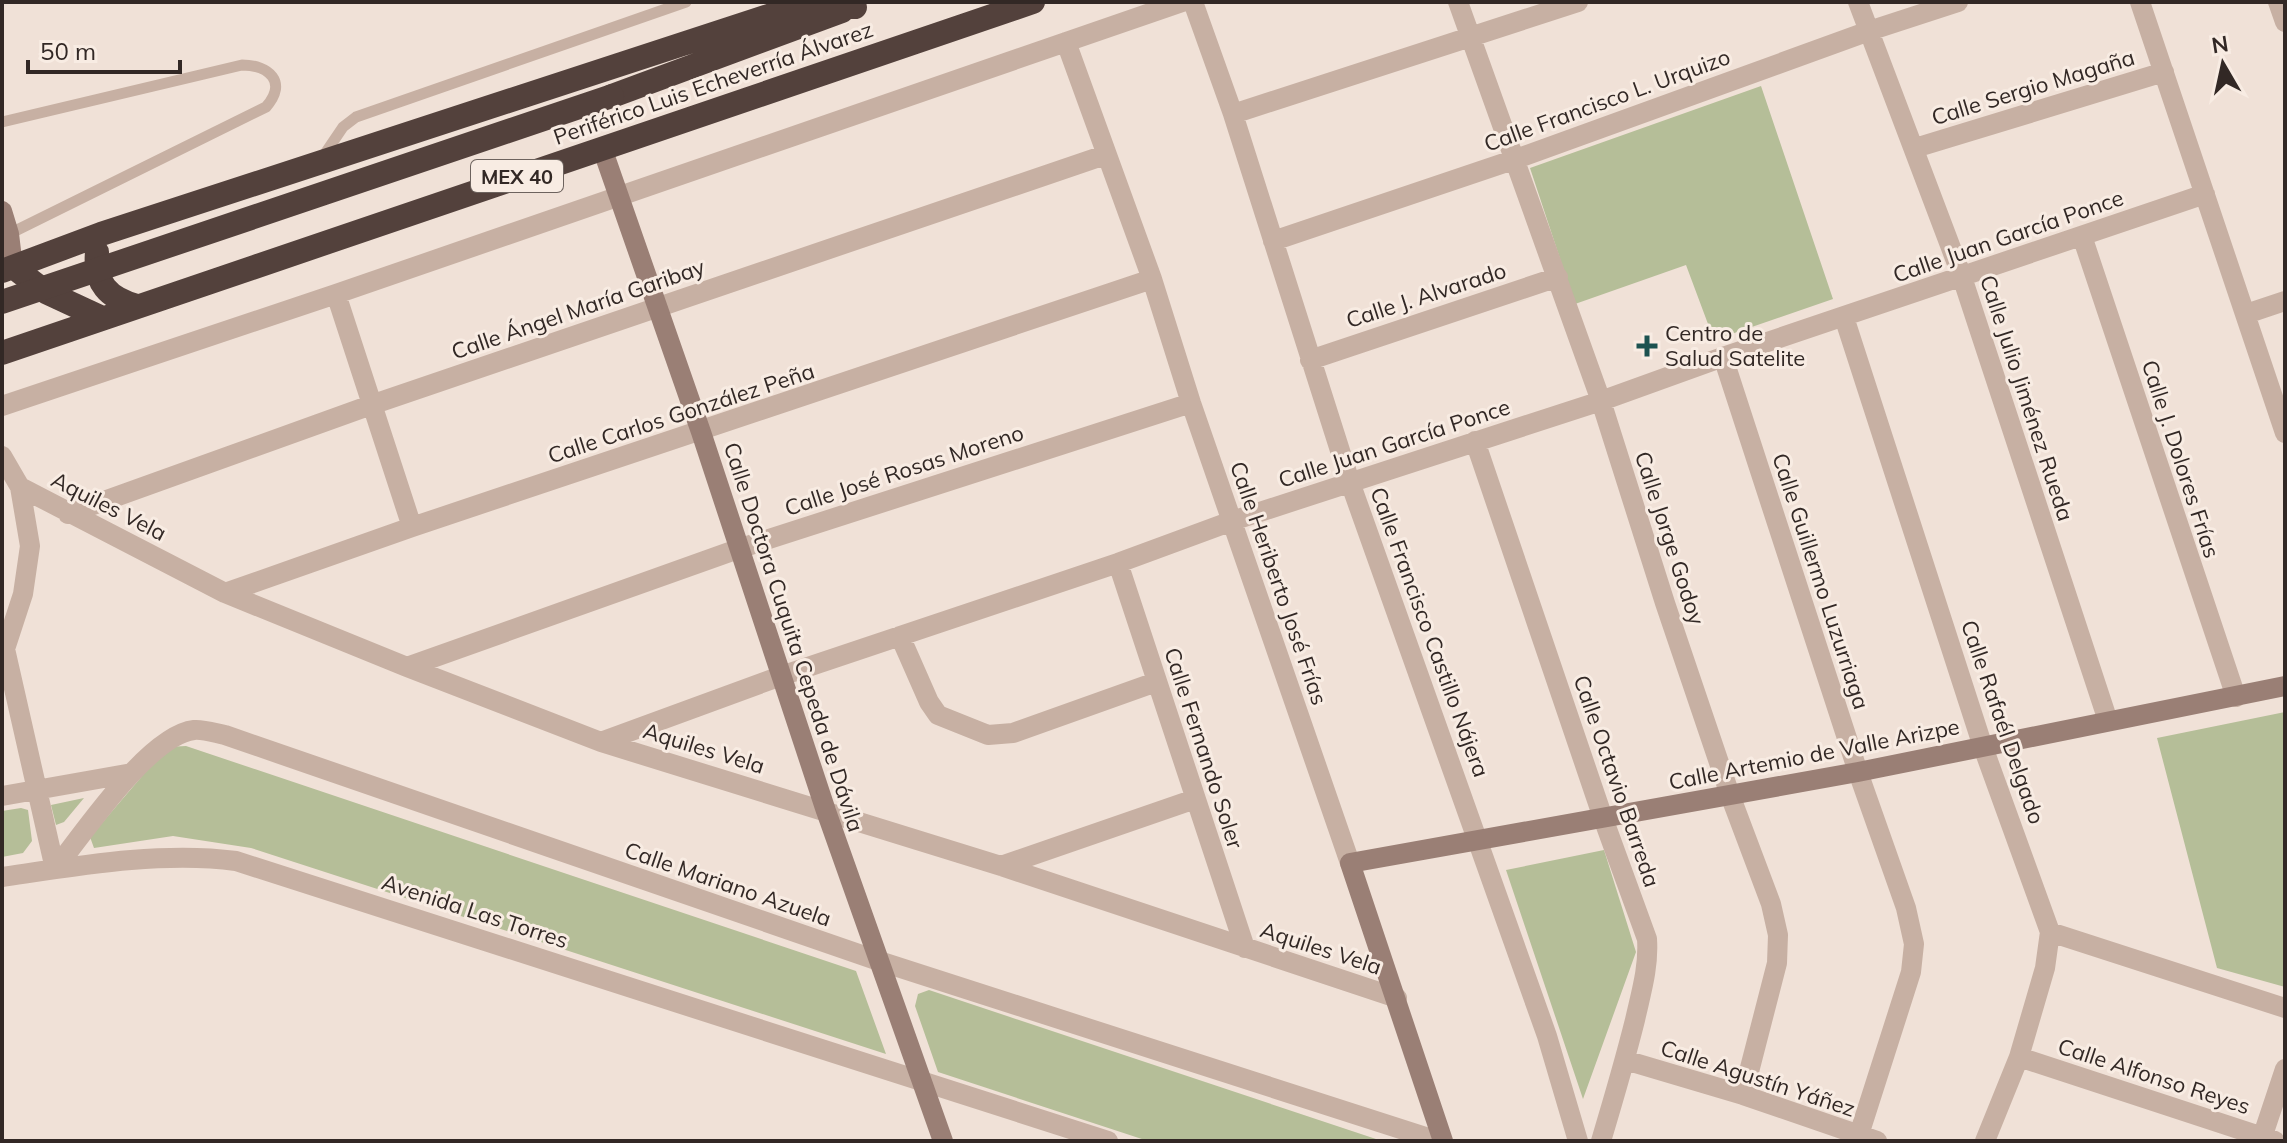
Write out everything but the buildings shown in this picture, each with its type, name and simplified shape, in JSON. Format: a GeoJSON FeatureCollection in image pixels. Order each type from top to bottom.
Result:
{"type":"FeatureCollection","features":[{"type":"Feature","properties":{"kind":"highway","name":"Periférico Luis Echeverría Álvarez"},"geometry":{"type":"LineString","coordinates":[[2,353],[1033,2]]}},
{"type":"Feature","properties":{"kind":"highway"},"geometry":{"type":"LineString","coordinates":[[7,256],[101,234],[799,6],[856,4]]}},
{"type":"Feature","properties":{"kind":"highway","name":"Periférico Luis Echeverría Álvarez"},"geometry":{"type":"LineString","coordinates":[[2,302],[612,96],[856,4]]}},
{"type":"Feature","properties":{"kind":"highway"},"geometry":{"type":"LineString","coordinates":[[101,234],[96,264],[100,278],[107,291],[119,301],[137,306]]}},
{"type":"Feature","properties":{"kind":"highway"},"geometry":{"type":"LineString","coordinates":[[2,311],[7,256]]}},
{"type":"Feature","properties":{"kind":"highway"},"geometry":{"type":"LineString","coordinates":[[7,256],[46,292],[102,318]]}},
{"type":"Feature","properties":{"kind":"street"},"geometry":{"type":"LineString","coordinates":[[2,406],[1182,2]]}},
{"type":"Feature","properties":{"kind":"street","name":"Calle Francisco Castillo Nájera"},"geometry":{"type":"LineString","coordinates":[[1193,2],[1233,114],[1350,482],[1552,1050],[1578,1141]]}},
{"type":"Feature","properties":{"kind":"street","name":"Calle Jorge Godoy"},"geometry":{"type":"LineString","coordinates":[[1458,2],[1558,277],[1730,795],[1771,904],[1778,935],[1777,963],[1743,1095]]}},
{"type":"Feature","properties":{"kind":"street"},"geometry":{"type":"LineString","coordinates":[[1233,114],[1578,2]]}},
{"type":"Feature","properties":{"kind":"street","name":"Calle Julio Jiménez Rueda"},"geometry":{"type":"LineString","coordinates":[[1858,2],[1962,277],[2108,721]]}},
{"type":"Feature","properties":{"kind":"street","name":"Calle Francisco L. Urquizo"},"geometry":{"type":"LineString","coordinates":[[1273,241],[1516,159],[1869,31],[1958,2]]}},
{"type":"Feature","properties":{"kind":"street"},"geometry":{"type":"LineString","coordinates":[[2140,2],[2285,433]]}},
{"type":"Feature","properties":{"kind":"street"},"geometry":{"type":"LineString","coordinates":[[2278,2],[2285,22]]}},
{"type":"Feature","properties":{"kind":"street","name":"Calle Heriberto José Frías"},"geometry":{"type":"LineString","coordinates":[[1066,42],[1152,279],[1191,403],[1397,998],[1441,1141]]}},
{"type":"Feature","properties":{"kind":"street","name":"Calle Sergio Magaña"},"geometry":{"type":"LineString","coordinates":[[1915,148],[2164,72]]}},
{"type":"Feature","properties":{"kind":"street","name":"Calle Doctora Cuquita Cepeda de Dávila"},"geometry":{"type":"LineString","coordinates":[[602,148],[701,432],[826,811],[943,1141]]}},
{"type":"Feature","properties":{"kind":"street","name":"Calle Ángel María Garibay"},"geometry":{"type":"LineString","coordinates":[[68,514],[371,405],[1105,155]]}},
{"type":"Feature","properties":{"kind":"street","name":"Calle Juan García Ponce"},"geometry":{"type":"LineString","coordinates":[[601,742],[781,676],[1118,563],[1232,521],[1601,401],[2205,194]]}},
{"type":"Feature","properties":{"kind":"street"},"geometry":{"type":"LineString","coordinates":[[2,211],[7,256]]}},
{"type":"Feature","properties":{"kind":"street","name":"Calle J. Dolores Frías"},"geometry":{"type":"LineString","coordinates":[[2082,236],[2236,697]]}},
{"type":"Feature","properties":{"kind":"street","name":"Calle J. Alvarado"},"geometry":{"type":"LineString","coordinates":[[1310,360],[1558,277]]}},
{"type":"Feature","properties":{"kind":"street","name":"Calle Carlos González Peña"},"geometry":{"type":"LineString","coordinates":[[225,593],[412,527],[1152,279]]}},
{"type":"Feature","properties":{"kind":"street"},"geometry":{"type":"LineString","coordinates":[[336,294],[412,527]]}},
{"type":"Feature","properties":{"kind":"street"},"geometry":{"type":"LineString","coordinates":[[2246,314],[2285,301]]}},
{"type":"Feature","properties":{"kind":"street","name":"Calle Rafaél Delgado"},"geometry":{"type":"LineString","coordinates":[[1844,317],[1983,747],[2050,932],[2047,959],[2019,1057],[1985,1141]]}},
{"type":"Feature","properties":{"kind":"street","name":"Calle Guillermo Luzurriaga"},"geometry":{"type":"LineString","coordinates":[[1723,357],[1858,772],[1906,908],[1914,944],[1911,972],[1864,1139]]}},
{"type":"Feature","properties":{"kind":"street","name":"Calle José Rosas Moreno"},"geometry":{"type":"LineString","coordinates":[[407,667],[738,549],[1191,403]]}},
{"type":"Feature","properties":{"kind":"street","name":"Calle Octavio Barreda"},"geometry":{"type":"LineString","coordinates":[[1475,441],[1647,939],[1645,976],[1601,1141]]}},
{"type":"Feature","properties":{"kind":"street"},"geometry":{"type":"LineString","coordinates":[[2,456],[20,487],[29,534],[28,569],[23,594],[4,649],[55,869]]}},
{"type":"Feature","properties":{"kind":"street","name":"Aquiles Vela"},"geometry":{"type":"LineString","coordinates":[[20,487],[225,593],[601,742],[1001,866],[1397,998]]}},
{"type":"Feature","properties":{"kind":"street","name":"Calle Fernando Soler"},"geometry":{"type":"LineString","coordinates":[[1118,563],[1245,948]]}},
{"type":"Feature","properties":{"kind":"street"},"geometry":{"type":"LineString","coordinates":[[900,636],[933,710],[946,720],[988,735],[1013,733],[1156,682]]}},
{"type":"Feature","properties":{"kind":"street","name":"Calle Artemio de Valle Arizpe"},"geometry":{"type":"LineString","coordinates":[[1350,863],[1858,772],[2285,686]]}},
{"type":"Feature","properties":{"kind":"street","name":"Calle Mariano Azuela"},"geometry":{"type":"LineString","coordinates":[[55,869],[132,773],[163,742],[194,730],[225,735],[879,961],[1441,1141]]}},
{"type":"Feature","properties":{"kind":"street"},"geometry":{"type":"LineString","coordinates":[[2,796],[132,773]]}},
{"type":"Feature","properties":{"kind":"street"},"geometry":{"type":"LineString","coordinates":[[1001,866],[1195,799]]}},
{"type":"Feature","properties":{"kind":"street","name":"Avenida Las Torres"},"geometry":{"type":"LineString","coordinates":[[2,877],[173,858],[236,861],[1108,1141]]}},
{"type":"Feature","properties":{"kind":"street"},"geometry":{"type":"LineString","coordinates":[[2050,932],[2285,1008]]}},
{"type":"Feature","properties":{"kind":"street","name":"Calle Alfonso Reyes"},"geometry":{"type":"LineString","coordinates":[[2019,1057],[2266,1140]]}},
{"type":"Feature","properties":{"kind":"street","name":"Calle Agustín Yáñez"},"geometry":{"type":"LineString","coordinates":[[1625,1060],[1743,1095],[1864,1139]]}},
{"type":"Feature","properties":{"kind":"street"},"geometry":{"type":"LineString","coordinates":[[2266,1140],[2285,1069]]}},
{"type":"Feature","properties":{"kind":"lane"},"geometry":{"type":"LineString","coordinates":[[317,165],[343,127],[356,117],[686,2]]}},
{"type":"Feature","properties":{"kind":"lane"},"geometry":{"type":"LineString","coordinates":[[2,122],[242,65],[258,65],[270,72],[275,85],[274,97],[266,107],[7,256]]}},
{"type":"Feature","properties":{"kind":"green space"},"geometry":{"type":"Polygon","coordinates":[[[1761,86],[1833,299],[1714,340],[1686,265],[1575,304],[1530,168],[1761,86]]]}},
{"type":"Feature","properties":{"kind":"green space"},"geometry":{"type":"Polygon","coordinates":[[[2285,712],[2285,987],[2217,968],[2157,738],[2285,712]]]}},
{"type":"Feature","properties":{"kind":"green space"},"geometry":{"type":"Polygon","coordinates":[[[186,746],[856,971],[886,1054],[251,848],[173,836],[94,848],[90,837],[167,747],[186,746]]]}},
{"type":"Feature","properties":{"kind":"green space"},"geometry":{"type":"Polygon","coordinates":[[[84,798],[64,822],[56,825],[51,805],[84,798]]]}},
{"type":"Feature","properties":{"kind":"green space"},"geometry":{"type":"Polygon","coordinates":[[[28,810],[32,841],[23,853],[2,857],[2,811],[28,810]]]}},
{"type":"Feature","properties":{"kind":"green space"},"geometry":{"type":"Polygon","coordinates":[[[1604,850],[1636,952],[1583,1099],[1506,870],[1604,850]]]}},
{"type":"Feature","properties":{"kind":"green space"},"geometry":{"type":"Polygon","coordinates":[[[929,990],[1382,1141],[1148,1141],[938,1072],[915,1006],[918,994],[929,990]]]}},
{"type":"Feature","properties":{"kind":"place","name":"Centro de Salud Satelite"},"geometry":{"type":"Point","coordinates":[1647,346]}}]}
